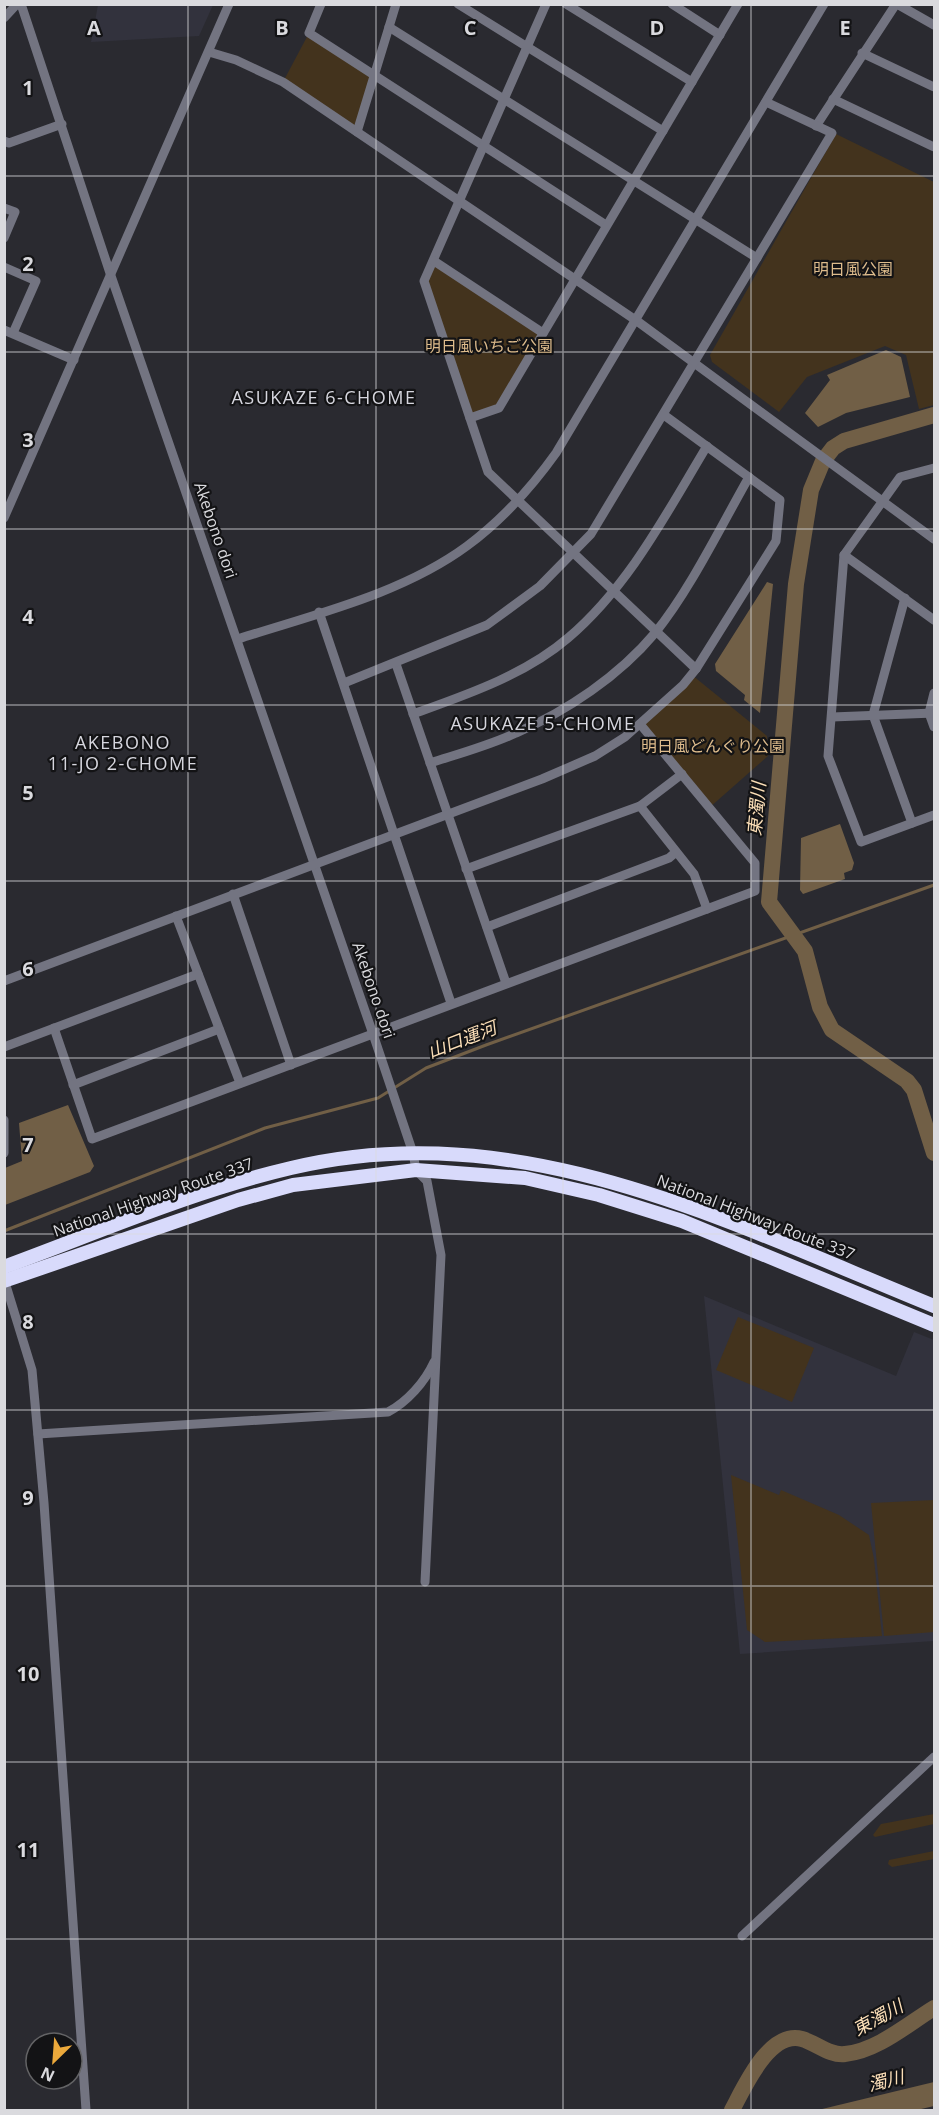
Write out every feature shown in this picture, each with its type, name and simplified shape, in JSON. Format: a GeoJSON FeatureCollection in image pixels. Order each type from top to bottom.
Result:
{"type":"FeatureCollection","features":[{"type":"Feature","properties":{"kind":"highway","name":"National Highway Route 337"},"geometry":{"type":"LineString","coordinates":[[4,1267],[219,1187],[292,1167],[345,1158],[413,1153],[525,1162],[604,1178],[686,1205],[934,1306]]}},
{"type":"Feature","properties":{"kind":"highway","name":"National Highway Route 337"},"geometry":{"type":"LineString","coordinates":[[5,1280],[238,1200],[293,1185],[346,1176],[416,1170],[525,1178],[599,1195],[682,1221],[934,1325]]}},
{"type":"Feature","properties":{"kind":"street"},"geometry":{"type":"LineString","coordinates":[[4,18],[19,4]]}},
{"type":"Feature","properties":{"kind":"street","name":"Akebono dori"},"geometry":{"type":"LineString","coordinates":[[19,4],[315,863],[413,1153],[416,1170],[427,1181],[441,1255],[425,1582]]}},
{"type":"Feature","properties":{"kind":"street"},"geometry":{"type":"LineString","coordinates":[[4,519],[8,500],[74,360],[110,273],[230,4]]}},
{"type":"Feature","properties":{"kind":"street"},"geometry":{"type":"LineString","coordinates":[[321,4],[309,33],[606,225]]}},
{"type":"Feature","properties":{"kind":"street"},"geometry":{"type":"LineString","coordinates":[[357,132],[396,4]]}},
{"type":"Feature","properties":{"kind":"street"},"geometry":{"type":"LineString","coordinates":[[458,4],[663,131]]}},
{"type":"Feature","properties":{"kind":"street"},"geometry":{"type":"LineString","coordinates":[[546,4],[424,281],[488,472],[696,669]]}},
{"type":"Feature","properties":{"kind":"street"},"geometry":{"type":"LineString","coordinates":[[566,4],[692,82]]}},
{"type":"Feature","properties":{"kind":"street"},"geometry":{"type":"LineString","coordinates":[[672,4],[720,35]]}},
{"type":"Feature","properties":{"kind":"street"},"geometry":{"type":"LineString","coordinates":[[470,418],[499,408],[738,4]]}},
{"type":"Feature","properties":{"kind":"street"},"geometry":{"type":"LineString","coordinates":[[238,639],[372,594],[438,565],[491,526],[518,500],[556,453],[698,220],[824,4]]}},
{"type":"Feature","properties":{"kind":"street"},"geometry":{"type":"LineString","coordinates":[[816,126],[862,53],[897,4],[934,25]]}},
{"type":"Feature","properties":{"kind":"street"},"geometry":{"type":"LineString","coordinates":[[389,27],[758,258]]}},
{"type":"Feature","properties":{"kind":"street"},"geometry":{"type":"LineString","coordinates":[[208,52],[236,60],[283,82],[637,321],[934,539]]}},
{"type":"Feature","properties":{"kind":"street"},"geometry":{"type":"LineString","coordinates":[[862,53],[934,87]]}},
{"type":"Feature","properties":{"kind":"street"},"geometry":{"type":"LineString","coordinates":[[833,99],[934,147]]}},
{"type":"Feature","properties":{"kind":"street"},"geometry":{"type":"LineString","coordinates":[[344,683],[487,626],[540,586],[591,534],[832,134],[766,102]]}},
{"type":"Feature","properties":{"kind":"street"},"geometry":{"type":"LineString","coordinates":[[4,141],[9,143],[62,124]]}},
{"type":"Feature","properties":{"kind":"street"},"geometry":{"type":"LineString","coordinates":[[4,208],[15,212],[4,238]]}},
{"type":"Feature","properties":{"kind":"street"},"geometry":{"type":"LineString","coordinates":[[434,261],[543,333]]}},
{"type":"Feature","properties":{"kind":"street"},"geometry":{"type":"LineString","coordinates":[[4,267],[36,281],[9,331],[74,360]]}},
{"type":"Feature","properties":{"kind":"street"},"geometry":{"type":"LineString","coordinates":[[4,981],[595,756],[663,705],[696,669],[776,541],[780,500],[664,415]]}},
{"type":"Feature","properties":{"kind":"street"},"geometry":{"type":"LineString","coordinates":[[413,714],[483,687],[543,656],[568,638],[615,592],[639,558],[706,446]]}},
{"type":"Feature","properties":{"kind":"street"},"geometry":{"type":"LineString","coordinates":[[934,468],[900,477],[844,555],[828,756],[861,842],[934,815]]}},
{"type":"Feature","properties":{"kind":"street"},"geometry":{"type":"LineString","coordinates":[[430,764],[515,734],[579,699],[639,651],[656,631],[749,477]]}},
{"type":"Feature","properties":{"kind":"street"},"geometry":{"type":"LineString","coordinates":[[844,555],[934,620]]}},
{"type":"Feature","properties":{"kind":"street"},"geometry":{"type":"LineString","coordinates":[[905,598],[873,715],[912,824]]}},
{"type":"Feature","properties":{"kind":"street"},"geometry":{"type":"LineString","coordinates":[[319,612],[451,1003]]}},
{"type":"Feature","properties":{"kind":"street"},"geometry":{"type":"LineString","coordinates":[[396,664],[506,982]]}},
{"type":"Feature","properties":{"kind":"street"},"geometry":{"type":"LineString","coordinates":[[934,693],[932,713],[934,727]]}},
{"type":"Feature","properties":{"kind":"street"},"geometry":{"type":"LineString","coordinates":[[832,717],[932,713]]}},
{"type":"Feature","properties":{"kind":"street"},"geometry":{"type":"LineString","coordinates":[[54,1028],[92,1139],[754,891],[755,863],[640,724]]}},
{"type":"Feature","properties":{"kind":"street"},"geometry":{"type":"LineString","coordinates":[[466,869],[640,806],[682,774]]}},
{"type":"Feature","properties":{"kind":"street"},"geometry":{"type":"LineString","coordinates":[[640,806],[694,874],[707,909]]}},
{"type":"Feature","properties":{"kind":"street"},"geometry":{"type":"LineString","coordinates":[[487,927],[669,858],[676,852]]}},
{"type":"Feature","properties":{"kind":"street"},"geometry":{"type":"LineString","coordinates":[[233,894],[291,1065]]}},
{"type":"Feature","properties":{"kind":"street"},"geometry":{"type":"LineString","coordinates":[[176,916],[240,1083]]}},
{"type":"Feature","properties":{"kind":"street"},"geometry":{"type":"LineString","coordinates":[[4,1047],[198,974]]}},
{"type":"Feature","properties":{"kind":"street"},"geometry":{"type":"LineString","coordinates":[[73,1085],[219,1029]]}},
{"type":"Feature","properties":{"kind":"street"},"geometry":{"type":"LineString","coordinates":[[4,1120],[4,1153]]}},
{"type":"Feature","properties":{"kind":"street"},"geometry":{"type":"LineString","coordinates":[[5,1280],[32,1370],[86,2110]]}},
{"type":"Feature","properties":{"kind":"street"},"geometry":{"type":"LineString","coordinates":[[38,1434],[388,1412],[401,1405],[434,1362]]}},
{"type":"Feature","properties":{"kind":"street"},"geometry":{"type":"LineString","coordinates":[[742,1936],[934,1757]]}},
{"type":"Feature","properties":{"kind":"shaded area"},"geometry":{"type":"Polygon","coordinates":[[[98,4],[213,5],[199,36],[91,42],[98,4]]]}},
{"type":"Feature","properties":{"kind":"shaded area"},"geometry":{"type":"Polygon","coordinates":[[[886,350],[901,357],[910,397],[846,413],[818,427],[805,413],[830,380],[827,375],[886,350]]]}},
{"type":"Feature","properties":{"kind":"shaded area"},"geometry":{"type":"Polygon","coordinates":[[[767,582],[773,584],[760,713],[744,700],[745,695],[716,671],[715,664],[767,582]]]}},
{"type":"Feature","properties":{"kind":"shaded area"},"geometry":{"type":"Polygon","coordinates":[[[840,824],[854,863],[852,870],[844,873],[845,879],[803,894],[800,890],[801,838],[840,824]]]}},
{"type":"Feature","properties":{"kind":"shaded area"},"geometry":{"type":"Polygon","coordinates":[[[68,1105],[94,1166],[90,1172],[5,1205],[5,1168],[22,1161],[19,1123],[68,1105]]]}},
{"type":"Feature","properties":{"kind":"shaded area"},"geometry":{"type":"Polygon","coordinates":[[[704,1296],[896,1376],[914,1332],[934,1340],[934,1641],[740,1654],[704,1296]]]}},
{"type":"Feature","properties":{"kind":"shaded area"},"geometry":{"type":"Polygon","coordinates":[[[934,2082],[934,2106],[917,2110],[818,2110],[934,2082]]]}},
{"type":"Feature","properties":{"kind":"green space"},"geometry":{"type":"Polygon","coordinates":[[[309,33],[374,76],[357,132],[283,82],[309,33]]]}},
{"type":"Feature","properties":{"kind":"green space","name":"明日風公園"},"geometry":{"type":"Polygon","coordinates":[[[836,134],[934,182],[934,405],[919,409],[906,355],[885,346],[807,377],[779,412],[712,362],[710,355],[836,134]]]}},
{"type":"Feature","properties":{"kind":"green space","name":"明日風いちご公園"},"geometry":{"type":"Polygon","coordinates":[[[434,261],[543,333],[499,408],[470,418],[424,281],[434,261]]]}},
{"type":"Feature","properties":{"kind":"green space","name":"明日風どんぐり公園"},"geometry":{"type":"Polygon","coordinates":[[[692,675],[767,736],[768,756],[709,808],[640,724],[692,675]]]}},
{"type":"Feature","properties":{"kind":"green space"},"geometry":{"type":"Polygon","coordinates":[[[738,1317],[814,1348],[792,1402],[716,1370],[738,1317]]]}},
{"type":"Feature","properties":{"kind":"green space"},"geometry":{"type":"Polygon","coordinates":[[[731,1475],[779,1495],[781,1490],[839,1515],[869,1535],[874,1559],[882,1636],[765,1642],[747,1630],[731,1475]]]}},
{"type":"Feature","properties":{"kind":"green space"},"geometry":{"type":"Polygon","coordinates":[[[934,1500],[934,1632],[884,1636],[871,1503],[934,1500]]]}},
{"type":"Feature","properties":{"kind":"green space"},"geometry":{"type":"Polygon","coordinates":[[[934,1814],[934,1824],[875,1837],[873,1835],[881,1824],[934,1814]]]}},
{"type":"Feature","properties":{"kind":"green space"},"geometry":{"type":"Polygon","coordinates":[[[934,1851],[934,1859],[892,1867],[888,1864],[889,1860],[934,1851]]]}},
{"type":"Feature","properties":{"kind":"waterway","name":"東濁川"},"geometry":{"type":"LineString","coordinates":[[934,415],[844,441],[833,448],[823,461],[811,490],[796,584],[769,902],[805,951],[820,1007],[832,1030],[907,1081],[914,1090],[934,1153]]}},
{"type":"Feature","properties":{"kind":"waterway","name":"山口運河"},"geometry":{"type":"LineString","coordinates":[[4,1231],[265,1128],[378,1098],[426,1068],[486,1045],[934,885]]}},
{"type":"Feature","properties":{"kind":"waterway","name":"東濁川"},"geometry":{"type":"LineString","coordinates":[[732,2110],[759,2063],[779,2043],[790,2039],[802,2039],[834,2053],[857,2052],[892,2036],[934,2008]]}},
{"type":"Feature","properties":{"kind":"district","name":"ASUKAZE 6-CHOME"},"geometry":{"type":"Point","coordinates":[324,398]}},
{"type":"Feature","properties":{"kind":"district","name":"ASUKAZE 5-CHOME"},"geometry":{"type":"Point","coordinates":[543,724]}},
{"type":"Feature","properties":{"kind":"district","name":"AKEBONO 11-JO 2-CHOME"},"geometry":{"type":"Point","coordinates":[123,753]}},
{"type":"Feature","properties":{"kind":"water label","name":"濁川"},"geometry":{"type":"Point","coordinates":[886,2081]}}]}
